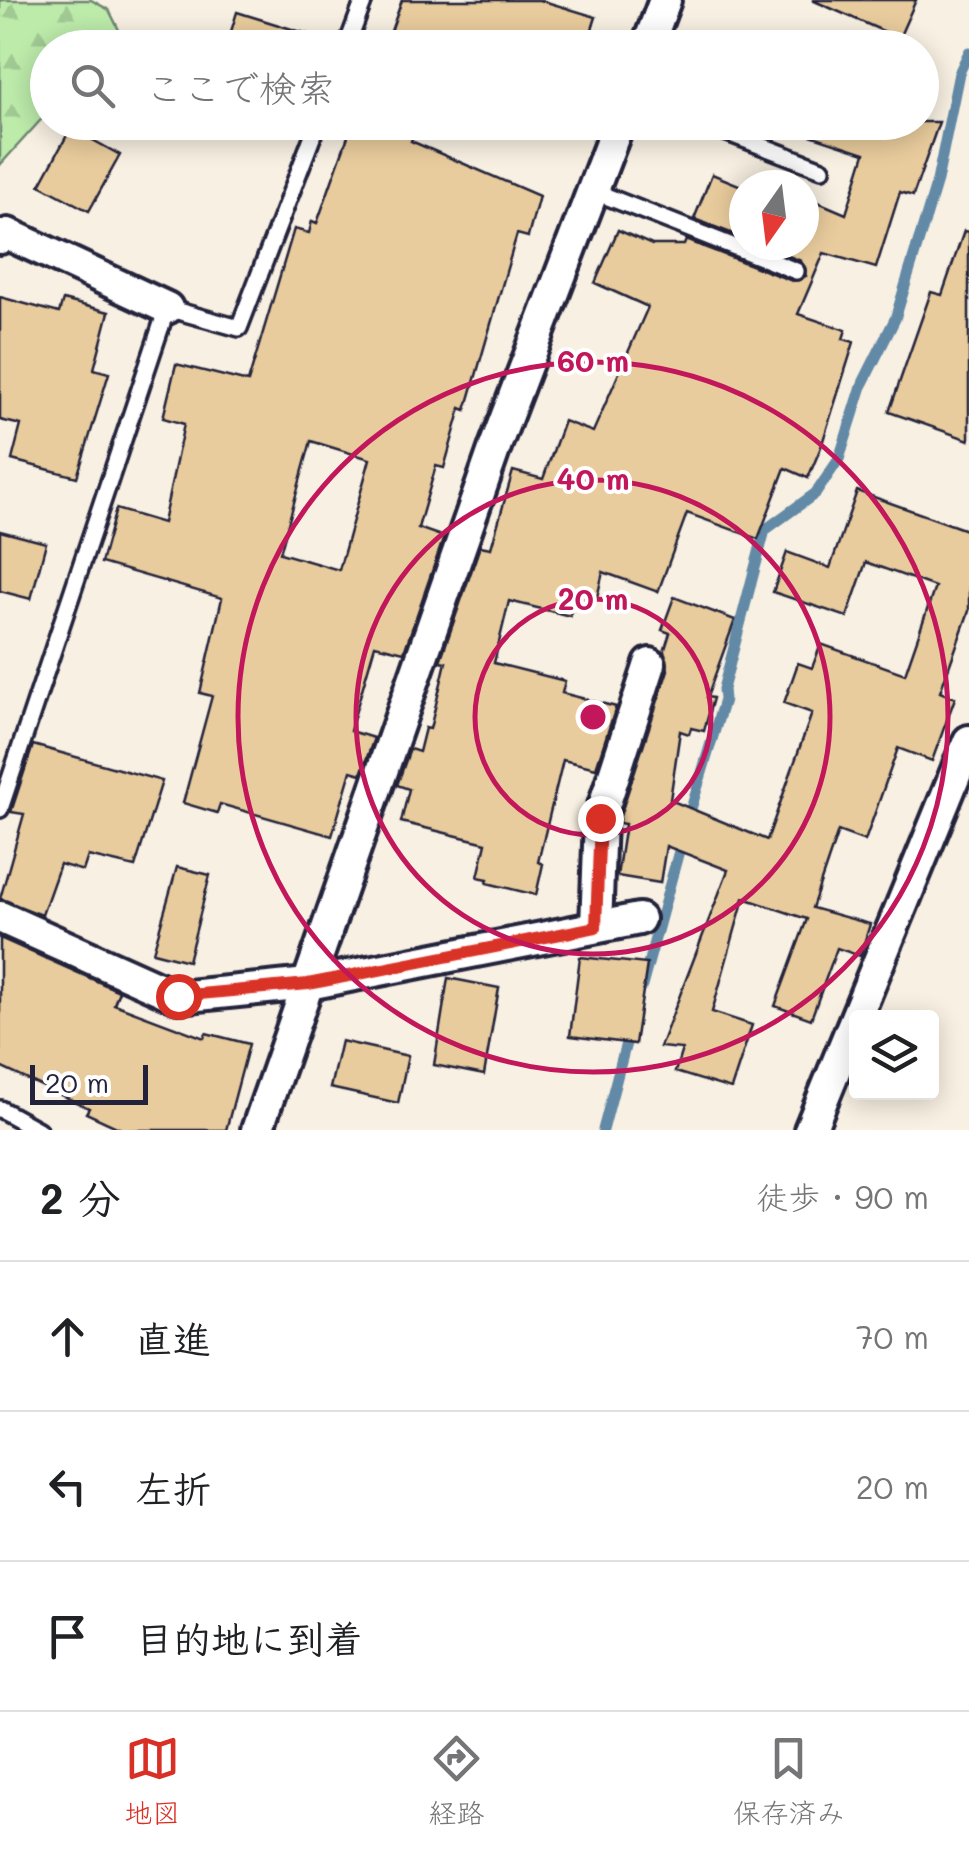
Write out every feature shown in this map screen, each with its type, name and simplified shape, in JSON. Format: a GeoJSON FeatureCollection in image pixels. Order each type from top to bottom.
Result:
{"type":"FeatureCollection","features":[{"type":"Feature","properties":{"kind":"street"},"geometry":{"type":"LineString","coordinates":[[654,30],[666,0]]}},
{"type":"Feature","properties":{"kind":"street"},"geometry":{"type":"LineString","coordinates":[[257,1130],[496,444],[611,140]]}},
{"type":"Feature","properties":{"kind":"street"},"geometry":{"type":"LineString","coordinates":[[0,238],[8,234],[166,308]]}},
{"type":"Feature","properties":{"kind":"street"},"geometry":{"type":"LineString","coordinates":[[596,927],[600,818],[650,664]]}},
{"type":"Feature","properties":{"kind":"street"},"geometry":{"type":"LineString","coordinates":[[810,1130],[969,741]]}},
{"type":"Feature","properties":{"kind":"street"},"geometry":{"type":"LineString","coordinates":[[0,916],[178,996],[308,984],[639,920]]}},
{"type":"Feature","properties":{"kind":"lane"},"geometry":{"type":"LineString","coordinates":[[353,30],[364,0]]}},
{"type":"Feature","properties":{"kind":"lane"},"geometry":{"type":"LineString","coordinates":[[0,809],[166,308],[239,328],[311,140]]}},
{"type":"Feature","properties":{"kind":"lane"},"geometry":{"type":"LineString","coordinates":[[745,140],[822,170]]}},
{"type":"Feature","properties":{"kind":"lane"},"geometry":{"type":"LineString","coordinates":[[593,191],[796,271]]}},
{"type":"Feature","properties":{"kind":"lane"},"geometry":{"type":"LineString","coordinates":[[0,1110],[38,1130]]}},
{"type":"Feature","properties":{"kind":"green space"},"geometry":{"type":"Polygon","coordinates":[[[0,0],[91,0],[109,10],[119,30],[30,30],[30,132],[0,165],[0,0]]]}},
{"type":"Feature","properties":{"kind":"building"},"geometry":{"type":"Polygon","coordinates":[[[402,0],[540,0],[596,17],[592,30],[391,30],[402,0]]]}},
{"type":"Feature","properties":{"kind":"building"},"geometry":{"type":"Polygon","coordinates":[[[812,0],[916,0],[903,30],[881,30],[812,0]]]}},
{"type":"Feature","properties":{"kind":"building"},"geometry":{"type":"Polygon","coordinates":[[[237,12],[295,30],[232,30],[237,12]]]}},
{"type":"Feature","properties":{"kind":"building"},"geometry":{"type":"Polygon","coordinates":[[[64,140],[93,140],[120,155],[89,211],[40,185],[64,140]]]}},
{"type":"Feature","properties":{"kind":"building"},"geometry":{"type":"Polygon","coordinates":[[[347,140],[411,140],[539,196],[528,237],[517,234],[466,410],[461,408],[444,468],[436,466],[418,528],[444,537],[404,652],[375,645],[350,731],[374,738],[361,774],[351,771],[332,836],[220,804],[217,813],[183,803],[212,696],[200,693],[222,598],[101,563],[116,509],[163,523],[184,424],[163,418],[176,364],[248,382],[294,229],[309,233],[312,221],[317,223],[347,140]],[[311,441],[280,553],[339,570],[370,459],[311,441]]]}},
{"type":"Feature","properties":{"kind":"building"},"geometry":{"type":"Polygon","coordinates":[[[825,140],[933,140],[913,196],[900,192],[876,268],[824,253],[798,314],[846,330],[843,339],[854,342],[808,478],[785,468],[758,539],[687,513],[658,592],[603,572],[597,598],[575,593],[570,616],[509,601],[494,663],[565,681],[562,693],[616,707],[596,768],[563,760],[538,862],[543,864],[536,895],[487,883],[488,879],[478,877],[486,843],[401,822],[409,789],[397,785],[410,749],[419,752],[425,728],[430,729],[446,662],[440,661],[480,546],[491,548],[513,471],[543,479],[564,421],[593,432],[648,307],[595,283],[618,230],[652,245],[684,245],[686,240],[729,257],[729,260],[792,281],[806,276],[798,260],[819,260],[819,202],[846,214],[865,153],[825,140]]]}},
{"type":"Feature","properties":{"kind":"building"},"geometry":{"type":"Polygon","coordinates":[[[712,174],[729,181],[729,232],[694,219],[712,174]]]}},
{"type":"Feature","properties":{"kind":"building"},"geometry":{"type":"Polygon","coordinates":[[[964,231],[969,232],[969,440],[889,412],[931,292],[942,295],[964,231]]]}},
{"type":"Feature","properties":{"kind":"building"},"geometry":{"type":"Polygon","coordinates":[[[0,297],[59,313],[63,300],[109,312],[94,369],[109,373],[77,477],[12,460],[21,425],[0,420],[0,297]]]}},
{"type":"Feature","properties":{"kind":"building"},"geometry":{"type":"Polygon","coordinates":[[[857,491],[969,531],[969,611],[940,692],[955,698],[932,761],[898,748],[865,841],[838,831],[812,908],[870,924],[860,956],[837,948],[811,1019],[775,1006],[807,919],[744,898],[712,1012],[752,1025],[731,1089],[675,1072],[682,1049],[660,1047],[728,870],[666,846],[660,883],[617,876],[625,824],[619,823],[619,819],[668,670],[664,652],[670,633],[662,630],[674,597],[735,620],[707,697],[713,698],[704,731],[680,731],[670,800],[767,840],[812,713],[784,703],[798,663],[812,668],[821,644],[905,674],[935,587],[866,562],[847,617],[773,592],[787,552],[830,568],[857,491]]]}},
{"type":"Feature","properties":{"kind":"building"},"geometry":{"type":"Polygon","coordinates":[[[0,531],[46,543],[31,599],[0,591],[0,531]]]}},
{"type":"Feature","properties":{"kind":"building"},"geometry":{"type":"Polygon","coordinates":[[[33,745],[162,781],[135,867],[88,856],[83,871],[60,864],[42,915],[0,899],[24,814],[11,812],[33,745]]]}},
{"type":"Feature","properties":{"kind":"building"},"geometry":{"type":"Polygon","coordinates":[[[177,867],[210,875],[188,961],[153,952],[177,867]]]}},
{"type":"Feature","properties":{"kind":"building"},"geometry":{"type":"Polygon","coordinates":[[[0,938],[119,991],[114,1004],[204,1038],[206,1033],[249,1044],[226,1130],[123,1130],[86,1113],[89,1108],[0,1067],[0,938]]]}},
{"type":"Feature","properties":{"kind":"building"},"geometry":{"type":"Polygon","coordinates":[[[580,957],[647,964],[635,1044],[570,1036],[580,957]]]}},
{"type":"Feature","properties":{"kind":"building"},"geometry":{"type":"Polygon","coordinates":[[[448,978],[499,988],[484,1075],[434,1065],[448,978]]]}},
{"type":"Feature","properties":{"kind":"building"},"geometry":{"type":"Polygon","coordinates":[[[341,1041],[408,1056],[398,1103],[330,1088],[341,1041]]]}},
{"type":"Feature","properties":{"kind":"waterway"},"geometry":{"type":"LineString","coordinates":[[687,822],[724,700],[723,689],[765,530],[816,493],[839,459],[863,383],[895,319],[937,181],[959,73],[969,52]]}},
{"type":"Feature","properties":{"kind":"waterway"},"geometry":{"type":"LineString","coordinates":[[642,986],[682,840]]}},
{"type":"Feature","properties":{"kind":"waterway"},"geometry":{"type":"LineString","coordinates":[[603,1130],[630,1028]]}},
{"type":"Feature","properties":{"kind":"route"},"geometry":{"type":"LineString","coordinates":[[178,996],[308,984],[596,927],[600,818]]}}]}
